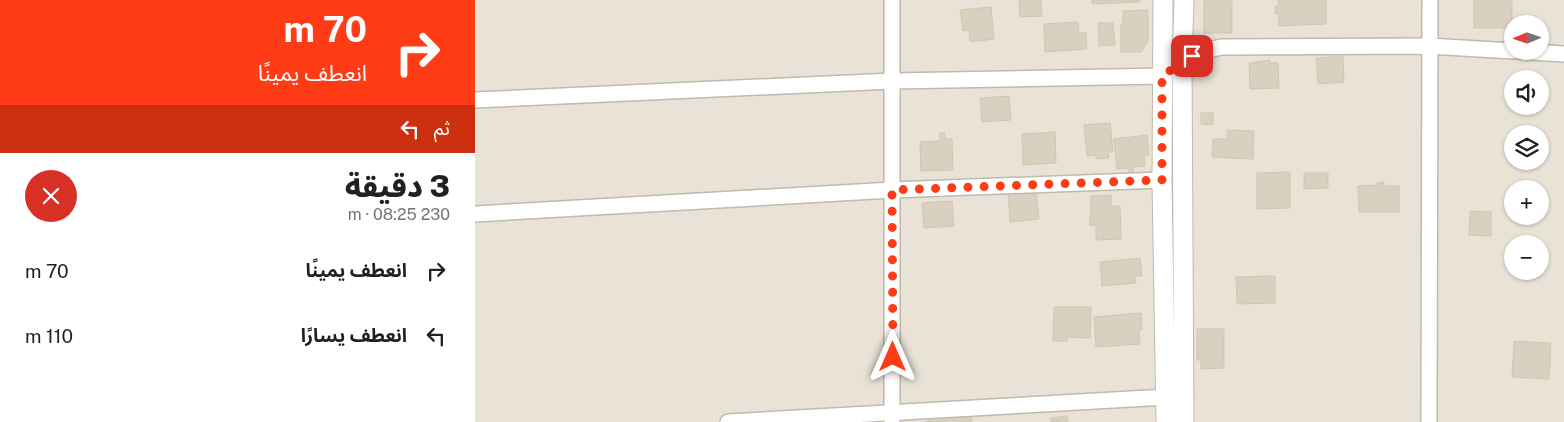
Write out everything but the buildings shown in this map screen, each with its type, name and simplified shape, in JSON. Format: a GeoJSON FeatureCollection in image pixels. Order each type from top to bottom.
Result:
{"type":"FeatureCollection","features":[{"type":"Feature","properties":{"kind":"street"},"geometry":{"type":"LineString","coordinates":[[892,0],[893,417]]}},
{"type":"Feature","properties":{"kind":"street"},"geometry":{"type":"LineString","coordinates":[[1163,0],[1162,180],[1166,422]]}},
{"type":"Feature","properties":{"kind":"street"},"geometry":{"type":"LineString","coordinates":[[1184,0],[1184,422]]}},
{"type":"Feature","properties":{"kind":"street"},"geometry":{"type":"LineString","coordinates":[[1429,422],[1430,0]]}},
{"type":"Feature","properties":{"kind":"street"},"geometry":{"type":"LineString","coordinates":[[475,100],[892,81],[1162,76],[1183,61],[1210,49],[1222,47],[1429,46],[1504,50]]}},
{"type":"Feature","properties":{"kind":"street"},"geometry":{"type":"LineString","coordinates":[[1549,53],[1564,54]]}},
{"type":"Feature","properties":{"kind":"street"},"geometry":{"type":"LineString","coordinates":[[475,214],[892,190],[1162,180]]}},
{"type":"Feature","properties":{"kind":"street"},"geometry":{"type":"LineString","coordinates":[[728,422],[893,417],[1166,397]]}},
{"type":"Feature","properties":{"kind":"shaded area"},"geometry":{"type":"Polygon","coordinates":[[[475,0],[1564,0],[1564,422],[475,422],[475,0]]]}},
{"type":"Feature","properties":{"kind":"route"},"geometry":{"type":"LineString","coordinates":[[893,357],[892,190],[1162,180],[1162,76],[1192,56]]}}]}
